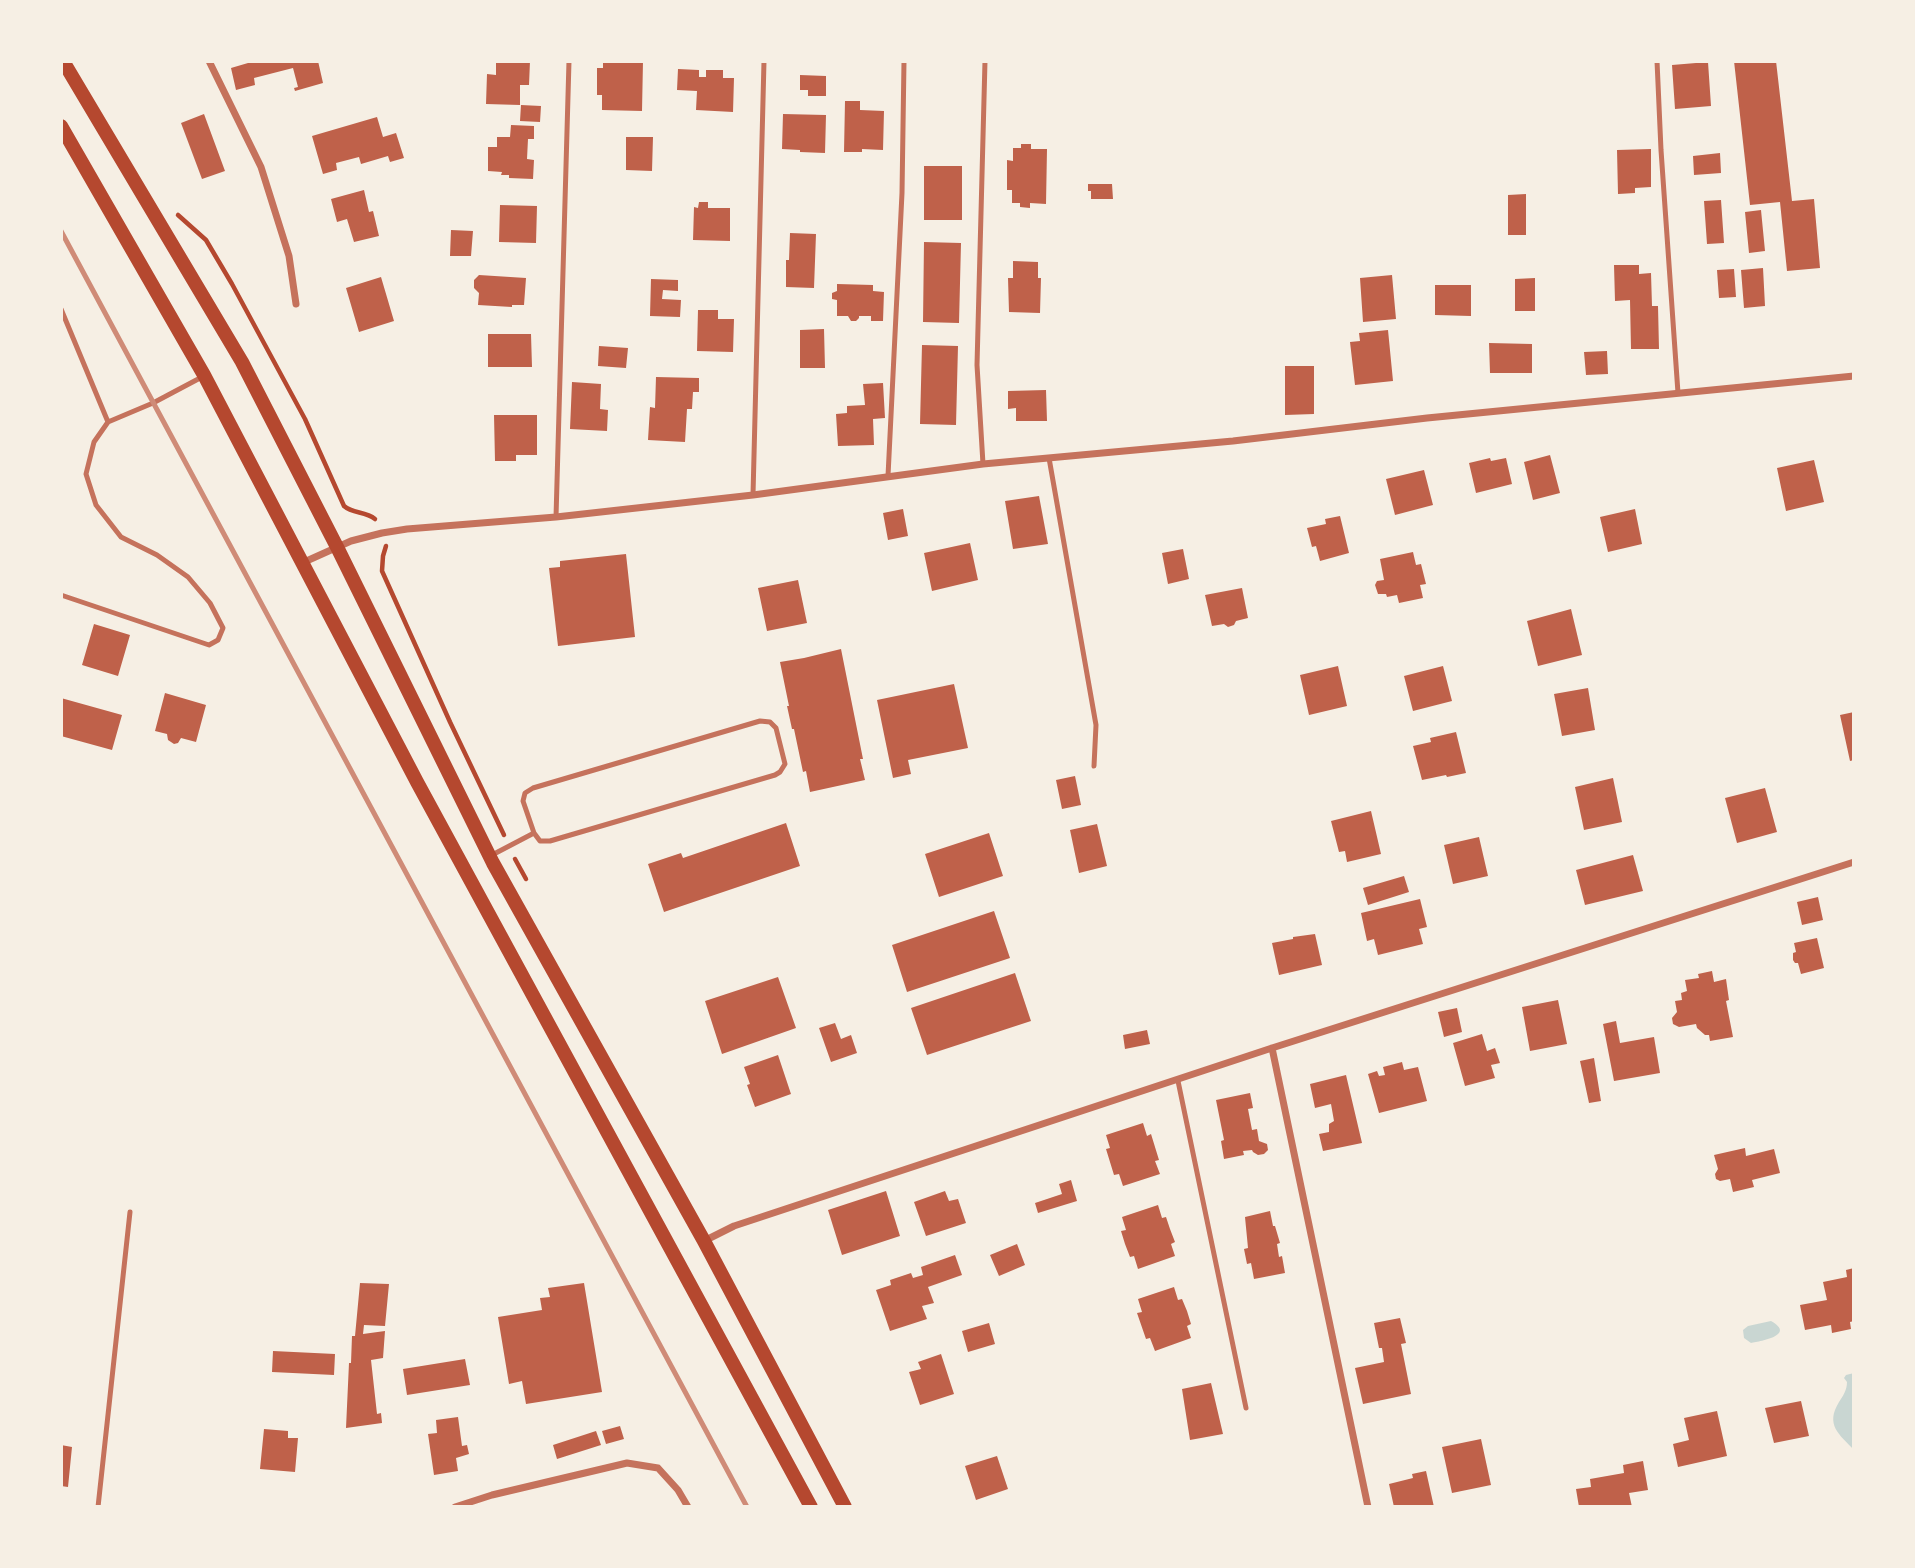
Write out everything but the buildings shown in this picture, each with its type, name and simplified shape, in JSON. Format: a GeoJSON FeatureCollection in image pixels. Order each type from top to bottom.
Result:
{"type":"FeatureCollection","features":[{"type":"Feature","properties":{"kind":"main road"},"geometry":{"type":"LineString","coordinates":[[63,61],[242,362],[337,547],[489,857],[704,1241],[845,1507]]}},
{"type":"Feature","properties":{"kind":"main road"},"geometry":{"type":"LineString","coordinates":[[61,126],[204,375],[417,782],[811,1507]]}},
{"type":"Feature","properties":{"kind":"street"},"geometry":{"type":"LineString","coordinates":[[209,61],[261,167],[289,256],[296,304]]}},
{"type":"Feature","properties":{"kind":"street"},"geometry":{"type":"LineString","coordinates":[[302,562],[337,547],[382,533],[407,529],[556,517],[753,495],[983,464],[1233,441],[1427,418],[1854,376]]}},
{"type":"Feature","properties":{"kind":"street"},"geometry":{"type":"LineString","coordinates":[[704,1241],[734,1226],[1272,1048],[1854,862]]}},
{"type":"Feature","properties":{"kind":"street"},"geometry":{"type":"LineString","coordinates":[[1272,1048],[1368,1507]]}},
{"type":"Feature","properties":{"kind":"street"},"geometry":{"type":"LineString","coordinates":[[455,1507],[492,1495],[626,1463],[658,1468],[678,1490],[688,1507]]}},
{"type":"Feature","properties":{"kind":"lane"},"geometry":{"type":"LineString","coordinates":[[556,517],[569,61]]}},
{"type":"Feature","properties":{"kind":"lane"},"geometry":{"type":"LineString","coordinates":[[753,495],[764,61]]}},
{"type":"Feature","properties":{"kind":"lane"},"geometry":{"type":"LineString","coordinates":[[888,476],[902,193],[904,61]]}},
{"type":"Feature","properties":{"kind":"lane"},"geometry":{"type":"LineString","coordinates":[[983,464],[977,365],[985,61]]}},
{"type":"Feature","properties":{"kind":"lane"},"geometry":{"type":"LineString","coordinates":[[1657,61],[1678,393]]}},
{"type":"Feature","properties":{"kind":"lane"},"geometry":{"type":"LineString","coordinates":[[61,309],[108,422]]}},
{"type":"Feature","properties":{"kind":"lane"},"geometry":{"type":"LineString","coordinates":[[61,595],[209,645],[218,640],[223,628],[210,603],[188,577],[158,555],[121,537],[96,506],[86,474],[94,442],[108,422],[153,403],[204,375]]}},
{"type":"Feature","properties":{"kind":"lane"},"geometry":{"type":"LineString","coordinates":[[1049,458],[1096,725],[1094,766]]}},
{"type":"Feature","properties":{"kind":"lane"},"geometry":{"type":"LineString","coordinates":[[760,721],[770,722],[776,728],[785,764],[775,775],[550,841],[540,841],[534,833],[523,801],[525,793],[533,788],[760,721]]}},
{"type":"Feature","properties":{"kind":"lane"},"geometry":{"type":"LineString","coordinates":[[489,857],[534,833]]}},
{"type":"Feature","properties":{"kind":"lane"},"geometry":{"type":"LineString","coordinates":[[1178,1081],[1246,1408]]}},
{"type":"Feature","properties":{"kind":"lane"},"geometry":{"type":"LineString","coordinates":[[98,1507],[130,1212]]}},
{"type":"Feature","properties":{"kind":"path"},"geometry":{"type":"LineString","coordinates":[[171,209],[206,240],[232,284],[305,419],[344,506],[351,512],[370,514],[376,520]]}},
{"type":"Feature","properties":{"kind":"shaded area"},"geometry":{"type":"Polygon","coordinates":[[[1771,1321],[1778,1326],[1779,1334],[1751,1343],[1744,1338],[1743,1330],[1748,1326],[1771,1321]]]}},
{"type":"Feature","properties":{"kind":"shaded area"},"geometry":{"type":"Polygon","coordinates":[[[1854,1373],[1854,1450],[1836,1429],[1833,1417],[1846,1388],[1847,1382],[1844,1378],[1854,1373]]]}},
{"type":"Feature","properties":{"kind":"railway"},"geometry":{"type":"LineString","coordinates":[[61,231],[747,1507]]}}]}
